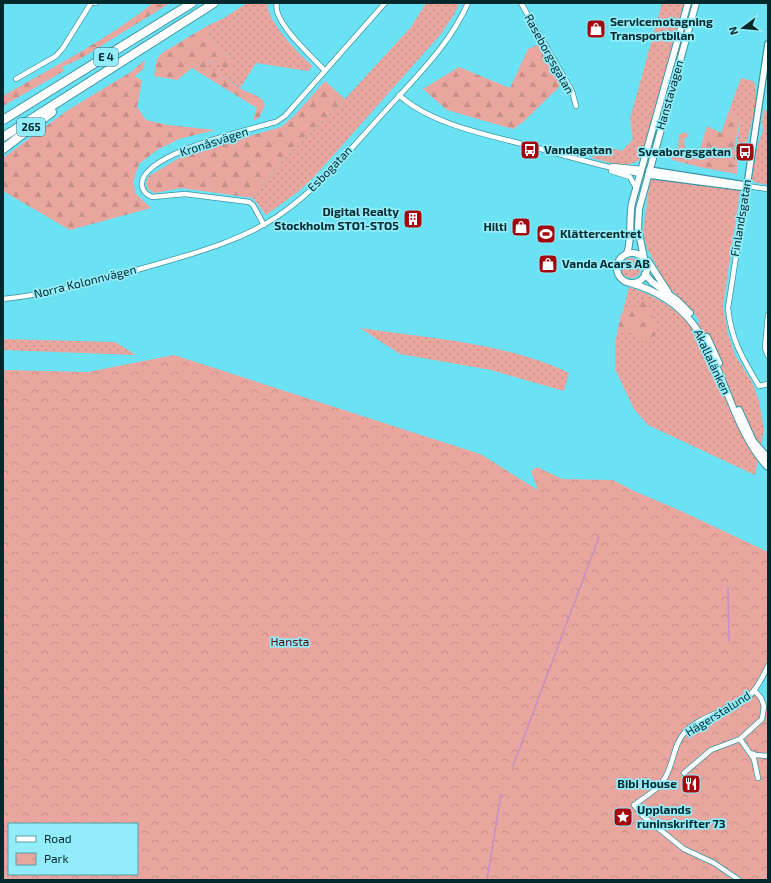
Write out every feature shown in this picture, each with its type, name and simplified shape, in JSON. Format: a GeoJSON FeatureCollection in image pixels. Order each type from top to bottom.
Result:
{"type":"FeatureCollection","features":[{"type":"Feature","properties":{"kind":"highway","name":"E 4"},"geometry":{"type":"LineString","coordinates":[[3,120],[192,3]]}},
{"type":"Feature","properties":{"kind":"highway","name":"E 4"},"geometry":{"type":"LineString","coordinates":[[3,137],[214,3]]}},
{"type":"Feature","properties":{"kind":"highway","name":"265"},"geometry":{"type":"LineString","coordinates":[[3,149],[112,68]]}},
{"type":"Feature","properties":{"kind":"main road","name":"Hanstavägen"},"geometry":{"type":"LineString","coordinates":[[627,253],[629,246],[630,215],[636,188],[688,3]]}},
{"type":"Feature","properties":{"kind":"main road","name":"Hanstavägen"},"geometry":{"type":"LineString","coordinates":[[644,258],[638,218],[649,172],[696,3]]}},
{"type":"Feature","properties":{"kind":"main road"},"geometry":{"type":"LineString","coordinates":[[641,171],[649,172]]}},
{"type":"Feature","properties":{"kind":"main road"},"geometry":{"type":"LineString","coordinates":[[642,248],[656,276],[670,295]]}},
{"type":"Feature","properties":{"kind":"main road"},"geometry":{"type":"LineString","coordinates":[[627,253],[636,253],[644,258],[647,266],[645,274],[639,281],[630,283],[623,280],[617,270],[618,262],[627,253]]}},
{"type":"Feature","properties":{"kind":"main road","name":"Akallalänken"},"geometry":{"type":"LineString","coordinates":[[645,274],[657,287],[670,295],[692,315],[704,332],[754,441],[768,458]]}},
{"type":"Feature","properties":{"kind":"main road","name":"Akallalänken"},"geometry":{"type":"LineString","coordinates":[[630,283],[658,294],[676,306],[692,321],[703,338],[742,427],[756,453],[768,467]]}},
{"type":"Feature","properties":{"kind":"street"},"geometry":{"type":"LineString","coordinates":[[16,79],[56,56],[63,48],[91,3]]}},
{"type":"Feature","properties":{"kind":"street"},"geometry":{"type":"LineString","coordinates":[[277,3],[277,14],[303,50],[325,71]]}},
{"type":"Feature","properties":{"kind":"street","name":"Kronåsvägen"},"geometry":{"type":"LineString","coordinates":[[264,225],[254,205],[249,202],[185,194],[152,197],[143,188],[143,177],[148,170],[185,149],[276,122],[284,116],[385,3]]}},
{"type":"Feature","properties":{"kind":"street","name":"Esbogatan"},"geometry":{"type":"LineString","coordinates":[[143,268],[224,243],[264,225],[279,215],[319,182],[400,95],[452,34],[468,3]]}},
{"type":"Feature","properties":{"kind":"street","name":"Raseborgsgatan"},"geometry":{"type":"LineString","coordinates":[[520,3],[572,91],[576,106]]}},
{"type":"Feature","properties":{"kind":"street","name":"Finlandsgatan"},"geometry":{"type":"LineString","coordinates":[[768,44],[728,308],[730,325],[735,343],[759,386],[768,384]]}},
{"type":"Feature","properties":{"kind":"street"},"geometry":{"type":"LineString","coordinates":[[400,95],[411,104],[438,119],[606,167],[641,171]]}},
{"type":"Feature","properties":{"kind":"street"},"geometry":{"type":"LineString","coordinates":[[596,164],[641,171]]}},
{"type":"Feature","properties":{"kind":"street"},"geometry":{"type":"LineString","coordinates":[[606,167],[613,172],[630,177],[636,188]]}},
{"type":"Feature","properties":{"kind":"street"},"geometry":{"type":"LineString","coordinates":[[649,172],[740,187],[747,186],[768,189]]}},
{"type":"Feature","properties":{"kind":"street","name":"Norra Kolonnvägen"},"geometry":{"type":"LineString","coordinates":[[3,299],[58,291],[115,277],[143,268]]}},
{"type":"Feature","properties":{"kind":"street"},"geometry":{"type":"LineString","coordinates":[[768,314],[765,348],[768,356]]}},
{"type":"Feature","properties":{"kind":"street","name":"Hägerstalund"},"geometry":{"type":"LineString","coordinates":[[739,880],[714,863],[684,849],[643,816],[634,805],[663,782],[667,775],[676,745],[688,729],[741,702],[754,690],[768,666]]}},
{"type":"Feature","properties":{"kind":"street","name":"Hägerstalund"},"geometry":{"type":"LineString","coordinates":[[684,773],[711,750],[740,738],[756,725],[764,715],[763,702],[754,690]]}},
{"type":"Feature","properties":{"kind":"street"},"geometry":{"type":"LineString","coordinates":[[740,738],[751,753],[756,764],[758,778]]}},
{"type":"Feature","properties":{"kind":"street"},"geometry":{"type":"LineString","coordinates":[[751,753],[768,756]]}},
{"type":"Feature","properties":{"kind":"green space"},"geometry":{"type":"Polygon","coordinates":[[[153,3],[170,3],[80,59],[62,67],[64,71],[3,106],[3,96],[99,41],[153,3]]]}},
{"type":"Feature","properties":{"kind":"green space"},"geometry":{"type":"Polygon","coordinates":[[[247,3],[268,3],[268,10],[284,37],[313,66],[308,71],[256,63],[240,88],[214,70],[207,67],[205,63],[207,61],[216,63],[234,59],[225,54],[222,47],[216,48],[212,44],[207,26],[224,18],[247,3]]]}},
{"type":"Feature","properties":{"kind":"green space"},"geometry":{"type":"Polygon","coordinates":[[[426,3],[459,3],[455,13],[441,34],[314,177],[298,192],[266,215],[253,198],[281,162],[345,99],[411,27],[426,3]]]}},
{"type":"Feature","properties":{"kind":"green space"},"geometry":{"type":"Polygon","coordinates":[[[662,3],[684,3],[641,158],[636,162],[624,165],[591,158],[606,146],[622,151],[633,139],[630,119],[662,3]]]}},
{"type":"Feature","properties":{"kind":"green space"},"geometry":{"type":"Polygon","coordinates":[[[207,26],[212,44],[216,48],[222,46],[225,54],[234,59],[233,71],[211,61],[205,63],[207,67],[221,74],[243,90],[256,95],[262,100],[265,105],[259,118],[253,120],[257,108],[192,68],[177,80],[154,76],[157,59],[162,53],[207,26]]]}},
{"type":"Feature","properties":{"kind":"green space"},"geometry":{"type":"Polygon","coordinates":[[[541,45],[561,85],[523,122],[513,129],[447,110],[423,89],[459,67],[510,88],[528,49],[541,45]]]}},
{"type":"Feature","properties":{"kind":"green space"},"geometry":{"type":"Polygon","coordinates":[[[145,60],[144,68],[135,76],[142,81],[137,107],[146,120],[168,125],[215,130],[179,139],[157,150],[139,164],[133,182],[136,194],[151,208],[70,230],[3,191],[3,158],[68,110],[131,72],[145,60]]]}},
{"type":"Feature","properties":{"kind":"green space"},"geometry":{"type":"Polygon","coordinates":[[[741,78],[753,81],[756,93],[756,102],[747,142],[740,144],[737,150],[737,174],[704,168],[735,171],[731,162],[738,138],[740,120],[729,111],[741,78]]]}},
{"type":"Feature","properties":{"kind":"green space"},"geometry":{"type":"Polygon","coordinates":[[[325,81],[345,99],[281,162],[253,198],[181,188],[155,193],[148,189],[146,183],[149,176],[186,154],[281,127],[294,116],[325,81]]]}},
{"type":"Feature","properties":{"kind":"green space"},"geometry":{"type":"Polygon","coordinates":[[[764,109],[768,113],[768,185],[754,182],[752,179],[756,151],[763,130],[762,121],[764,109]]]}},
{"type":"Feature","properties":{"kind":"green space"},"geometry":{"type":"Polygon","coordinates":[[[729,111],[740,120],[731,162],[735,171],[704,168],[672,160],[671,152],[678,148],[679,135],[685,132],[689,136],[684,139],[685,149],[692,153],[693,158],[697,159],[707,126],[721,133],[729,111]]]}},
{"type":"Feature","properties":{"kind":"green space"},"geometry":{"type":"Polygon","coordinates":[[[656,178],[737,188],[740,191],[723,306],[728,334],[735,355],[752,382],[759,401],[764,430],[755,475],[648,425],[634,409],[615,369],[615,343],[629,287],[647,294],[671,307],[692,327],[700,322],[695,314],[666,284],[647,248],[643,232],[650,181],[656,178]]]}},
{"type":"Feature","properties":{"kind":"green space"},"geometry":{"type":"Polygon","coordinates":[[[631,258],[638,261],[641,268],[638,275],[631,278],[624,275],[621,268],[624,261],[631,258]]]}},
{"type":"Feature","properties":{"kind":"green space"},"geometry":{"type":"Polygon","coordinates":[[[646,300],[658,334],[642,342],[632,330],[617,333],[621,314],[646,300]]]}},
{"type":"Feature","properties":{"kind":"green space"},"geometry":{"type":"Polygon","coordinates":[[[360,328],[494,348],[545,363],[569,373],[564,391],[491,370],[400,354],[360,328]]]}},
{"type":"Feature","properties":{"kind":"green space"},"geometry":{"type":"Polygon","coordinates":[[[3,339],[115,342],[136,355],[3,350],[3,339]]]}},
{"type":"Feature","properties":{"kind":"green space","name":"Hansta"},"geometry":{"type":"Polygon","coordinates":[[[174,355],[480,454],[538,490],[531,471],[537,467],[562,479],[613,480],[768,552],[768,669],[758,690],[768,706],[768,880],[3,880],[3,370],[88,372],[174,355]]]}},
{"type":"Feature","properties":{"kind":"waterway"},"geometry":{"type":"LineString","coordinates":[[513,766],[599,537]]}},
{"type":"Feature","properties":{"kind":"waterway"},"geometry":{"type":"LineString","coordinates":[[728,587],[729,641]]}},
{"type":"Feature","properties":{"kind":"waterway"},"geometry":{"type":"LineString","coordinates":[[487,880],[501,794]]}},
{"type":"Feature","properties":{"kind":"place","name":"Servicemotagning Transportbilan"},"geometry":{"type":"Point","coordinates":[596,29]}},
{"type":"Feature","properties":{"kind":"place","name":"Vandagatan"},"geometry":{"type":"Point","coordinates":[530,150]}},
{"type":"Feature","properties":{"kind":"place","name":"Sveaborgsgatan"},"geometry":{"type":"Point","coordinates":[745,152]}},
{"type":"Feature","properties":{"kind":"place","name":"Digital Realty Stockholm STO1-STO5"},"geometry":{"type":"Point","coordinates":[413,219]}},
{"type":"Feature","properties":{"kind":"place","name":"Hilti"},"geometry":{"type":"Point","coordinates":[521,227]}},
{"type":"Feature","properties":{"kind":"place","name":"Klättercentret"},"geometry":{"type":"Point","coordinates":[546,234]}},
{"type":"Feature","properties":{"kind":"place","name":"Vanda Acars AB"},"geometry":{"type":"Point","coordinates":[548,264]}},
{"type":"Feature","properties":{"kind":"place","name":"Bibi House"},"geometry":{"type":"Point","coordinates":[691,784]}},
{"type":"Feature","properties":{"kind":"place","name":"Upplands runinskrifter 73"},"geometry":{"type":"Point","coordinates":[623,817]}}]}
